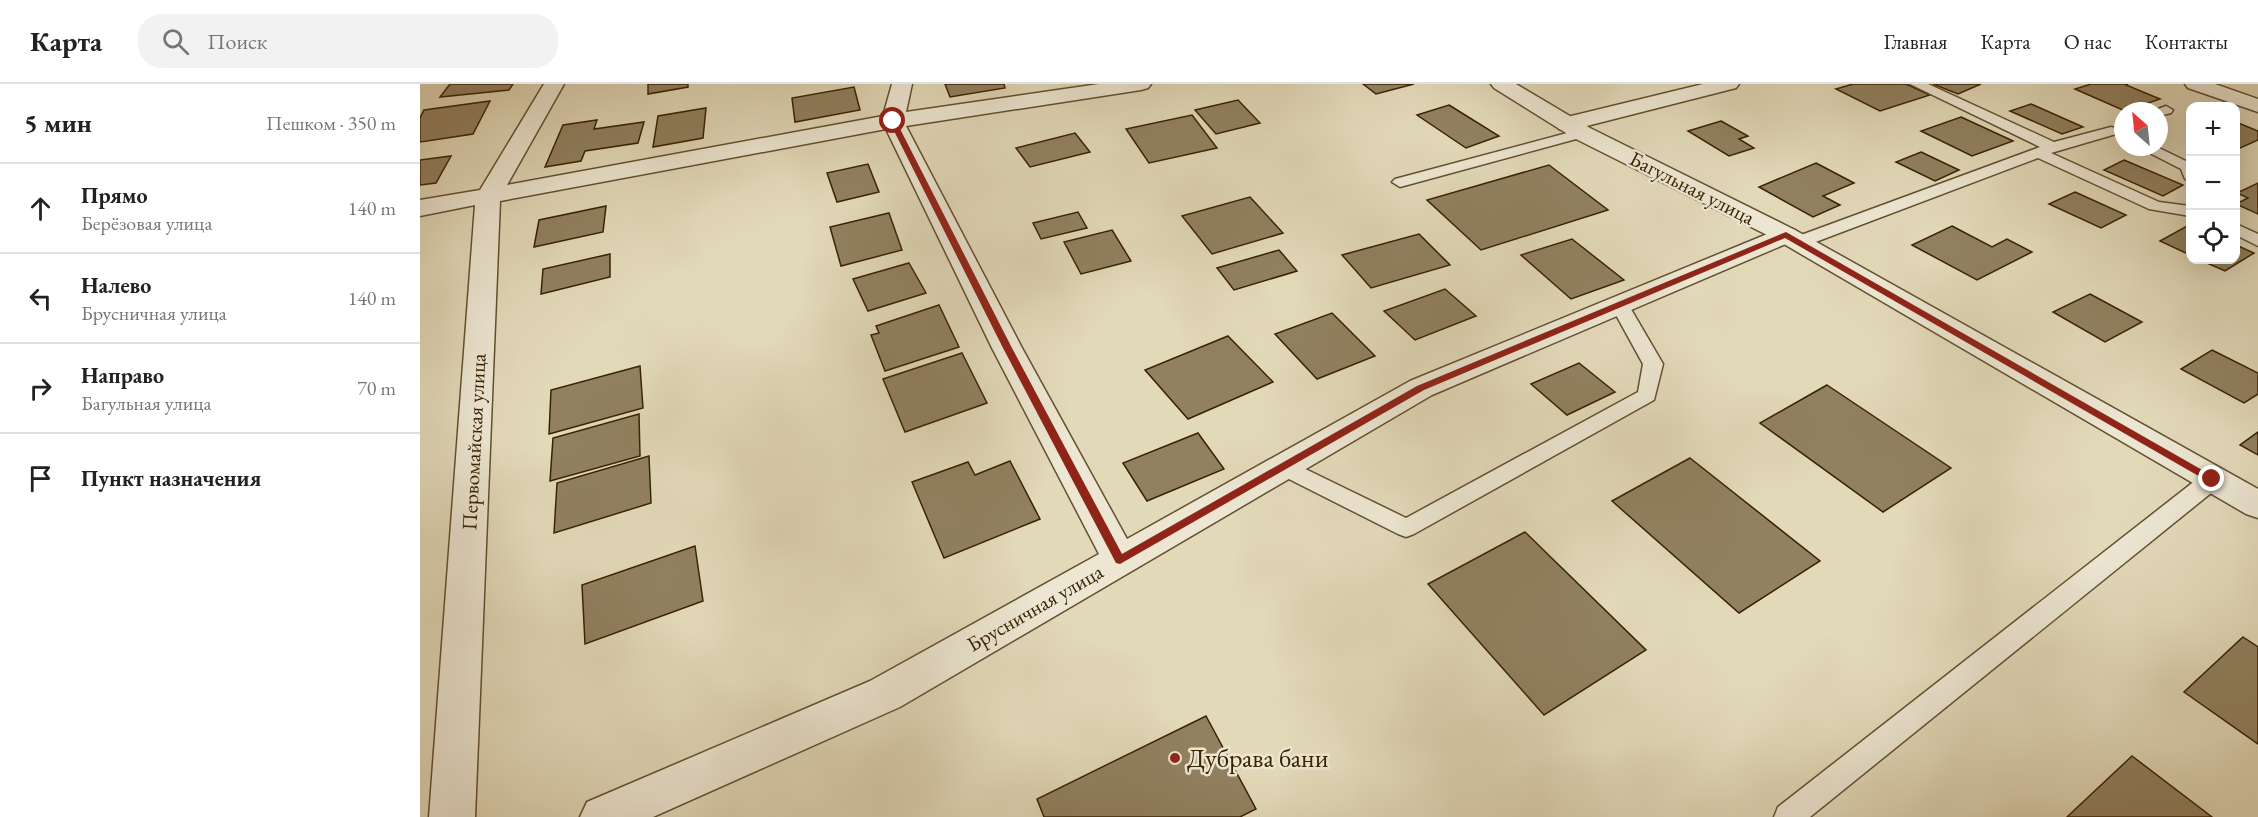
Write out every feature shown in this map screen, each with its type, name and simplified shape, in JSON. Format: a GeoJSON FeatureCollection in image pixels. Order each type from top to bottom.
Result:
{"type":"FeatureCollection","features":[{"type":"Feature","properties":{"kind":"street","name":"Первомайская улица"},"geometry":{"type":"LineString","coordinates":[[452,817],[488,197],[554,84]]}},
{"type":"Feature","properties":{"kind":"street"},"geometry":{"type":"LineString","coordinates":[[902,84],[893,121],[1007,348],[1120,560]]}},
{"type":"Feature","properties":{"kind":"street"},"geometry":{"type":"LineString","coordinates":[[420,208],[893,121],[1141,84]]}},
{"type":"Feature","properties":{"kind":"street","name":"Багульная улица"},"geometry":{"type":"LineString","coordinates":[[1501,84],[1575,128],[1792,239],[2258,506]]}},
{"type":"Feature","properties":{"kind":"street"},"geometry":{"type":"LineString","coordinates":[[1575,128],[1729,84]]}},
{"type":"Feature","properties":{"kind":"street"},"geometry":{"type":"LineString","coordinates":[[2195,84],[2258,106]]}},
{"type":"Feature","properties":{"kind":"street","name":"Брусничная улица"},"geometry":{"type":"LineString","coordinates":[[603,817],[885,694],[1421,388],[1619,304],[1792,239]]}},
{"type":"Feature","properties":{"kind":"lane"},"geometry":{"type":"LineString","coordinates":[[1917,84],[2155,206],[2186,210]]}},
{"type":"Feature","properties":{"kind":"lane"},"geometry":{"type":"LineString","coordinates":[[1400,182],[1575,128]]}},
{"type":"Feature","properties":{"kind":"lane"},"geometry":{"type":"LineString","coordinates":[[1792,239],[2046,150],[2114,132]]}},
{"type":"Feature","properties":{"kind":"lane"},"geometry":{"type":"LineString","coordinates":[[2164,156],[2186,166]]}},
{"type":"Feature","properties":{"kind":"lane"},"geometry":{"type":"LineString","coordinates":[[2240,232],[2258,241]]}},
{"type":"Feature","properties":{"kind":"lane"},"geometry":{"type":"LineString","coordinates":[[1282,467],[1406,528],[1647,395],[1653,364],[1619,304]]}},
{"type":"Feature","properties":{"kind":"lane"},"geometry":{"type":"LineString","coordinates":[[1788,817],[2212,479]]}},
{"type":"Feature","properties":{"kind":"building"},"geometry":{"type":"Polygon","coordinates":[[[450,84],[513,84],[509,90],[440,97],[450,84]]]}},
{"type":"Feature","properties":{"kind":"building"},"geometry":{"type":"Polygon","coordinates":[[[648,84],[688,84],[688,87],[648,94],[648,84]]]}},
{"type":"Feature","properties":{"kind":"building"},"geometry":{"type":"Polygon","coordinates":[[[945,84],[1004,84],[1005,88],[950,97],[945,84]]]}},
{"type":"Feature","properties":{"kind":"building"},"geometry":{"type":"Polygon","coordinates":[[[1363,84],[1414,84],[1376,94],[1363,84]]]}},
{"type":"Feature","properties":{"kind":"building"},"geometry":{"type":"Polygon","coordinates":[[[1853,84],[1906,84],[1930,95],[1880,111],[1836,89],[1853,84]]]}},
{"type":"Feature","properties":{"kind":"building"},"geometry":{"type":"Polygon","coordinates":[[[1933,84],[1981,84],[1958,94],[1933,84]]]}},
{"type":"Feature","properties":{"kind":"building"},"geometry":{"type":"Polygon","coordinates":[[[2091,84],[2128,84],[2126,85],[2160,99],[2151,102],[2114,102],[2114,106],[2075,89],[2091,84]]]}},
{"type":"Feature","properties":{"kind":"building"},"geometry":{"type":"Polygon","coordinates":[[[854,87],[860,110],[795,122],[792,98],[854,87]]]}},
{"type":"Feature","properties":{"kind":"building"},"geometry":{"type":"Polygon","coordinates":[[[1238,100],[1260,123],[1216,134],[1195,110],[1238,100]]]}},
{"type":"Feature","properties":{"kind":"building"},"geometry":{"type":"Polygon","coordinates":[[[490,101],[473,134],[420,142],[420,118],[424,110],[490,101]]]}},
{"type":"Feature","properties":{"kind":"building"},"geometry":{"type":"Polygon","coordinates":[[[2031,104],[2083,127],[2062,134],[2010,111],[2031,104]]]}},
{"type":"Feature","properties":{"kind":"building"},"geometry":{"type":"Polygon","coordinates":[[[1449,105],[1499,136],[1466,148],[1417,115],[1449,105]]]}},
{"type":"Feature","properties":{"kind":"building"},"geometry":{"type":"Polygon","coordinates":[[[706,108],[703,138],[653,147],[658,116],[706,108]]]}},
{"type":"Feature","properties":{"kind":"building"},"geometry":{"type":"Polygon","coordinates":[[[1192,115],[1217,148],[1149,163],[1126,129],[1192,115]]]}},
{"type":"Feature","properties":{"kind":"building"},"geometry":{"type":"Polygon","coordinates":[[[1961,117],[2013,141],[1972,156],[1921,131],[1961,117]]]}},
{"type":"Feature","properties":{"kind":"building"},"geometry":{"type":"Polygon","coordinates":[[[597,120],[594,129],[644,122],[638,143],[585,151],[581,161],[545,167],[563,125],[597,120]]]}},
{"type":"Feature","properties":{"kind":"building"},"geometry":{"type":"Polygon","coordinates":[[[1721,121],[1748,136],[1739,139],[1754,148],[1729,156],[1688,131],[1721,121]]]}},
{"type":"Feature","properties":{"kind":"building"},"geometry":{"type":"Polygon","coordinates":[[[2240,124],[2258,131],[2258,140],[2240,148],[2240,124]]]}},
{"type":"Feature","properties":{"kind":"building"},"geometry":{"type":"Polygon","coordinates":[[[1075,133],[1090,152],[1030,167],[1016,148],[1075,133]]]}},
{"type":"Feature","properties":{"kind":"building"},"geometry":{"type":"Polygon","coordinates":[[[1921,152],[1959,170],[1935,181],[1896,162],[1921,152]]]}},
{"type":"Feature","properties":{"kind":"building"},"geometry":{"type":"Polygon","coordinates":[[[451,156],[436,183],[420,185],[420,160],[451,156]]]}},
{"type":"Feature","properties":{"kind":"building"},"geometry":{"type":"Polygon","coordinates":[[[2124,160],[2183,185],[2163,196],[2104,170],[2124,160]]]}},
{"type":"Feature","properties":{"kind":"building"},"geometry":{"type":"Polygon","coordinates":[[[1816,163],[1854,183],[1823,196],[1840,205],[1813,217],[1759,187],[1816,163]]]}},
{"type":"Feature","properties":{"kind":"building"},"geometry":{"type":"Polygon","coordinates":[[[868,164],[879,192],[837,202],[827,173],[868,164]]]}},
{"type":"Feature","properties":{"kind":"building"},"geometry":{"type":"Polygon","coordinates":[[[1549,165],[1608,210],[1481,250],[1427,200],[1549,165]]]}},
{"type":"Feature","properties":{"kind":"building"},"geometry":{"type":"Polygon","coordinates":[[[2258,183],[2258,214],[2240,206],[2240,202],[2248,198],[2240,194],[2240,192],[2258,183]]]}},
{"type":"Feature","properties":{"kind":"building"},"geometry":{"type":"Polygon","coordinates":[[[2075,192],[2126,215],[2101,228],[2049,204],[2075,192]]]}},
{"type":"Feature","properties":{"kind":"building"},"geometry":{"type":"Polygon","coordinates":[[[1250,197],[1283,233],[1212,254],[1182,216],[1250,197]]]}},
{"type":"Feature","properties":{"kind":"building"},"geometry":{"type":"Polygon","coordinates":[[[606,206],[603,232],[534,247],[539,220],[606,206]]]}},
{"type":"Feature","properties":{"kind":"building"},"geometry":{"type":"Polygon","coordinates":[[[1078,212],[1087,228],[1041,239],[1033,223],[1078,212]]]}},
{"type":"Feature","properties":{"kind":"building"},"geometry":{"type":"Polygon","coordinates":[[[889,213],[902,250],[841,266],[830,227],[889,213]]]}},
{"type":"Feature","properties":{"kind":"building"},"geometry":{"type":"Polygon","coordinates":[[[1952,226],[1992,247],[2007,239],[2032,252],[1977,280],[1912,245],[1952,226]]]}},
{"type":"Feature","properties":{"kind":"building"},"geometry":{"type":"Polygon","coordinates":[[[2186,227],[2186,253],[2160,241],[2186,227]]]}},
{"type":"Feature","properties":{"kind":"building"},"geometry":{"type":"Polygon","coordinates":[[[1112,230],[1131,261],[1081,274],[1064,242],[1112,230]]]}},
{"type":"Feature","properties":{"kind":"building"},"geometry":{"type":"Polygon","coordinates":[[[1419,234],[1450,265],[1371,288],[1342,255],[1419,234]]]}},
{"type":"Feature","properties":{"kind":"building"},"geometry":{"type":"Polygon","coordinates":[[[1572,239],[1624,280],[1571,299],[1521,255],[1572,239]]]}},
{"type":"Feature","properties":{"kind":"building"},"geometry":{"type":"Polygon","coordinates":[[[2240,247],[2254,253],[2240,262],[2240,247]]]}},
{"type":"Feature","properties":{"kind":"building"},"geometry":{"type":"Polygon","coordinates":[[[1279,250],[1297,271],[1234,290],[1217,268],[1279,250]]]}},
{"type":"Feature","properties":{"kind":"building"},"geometry":{"type":"Polygon","coordinates":[[[610,254],[610,277],[541,294],[543,269],[610,254]]]}},
{"type":"Feature","properties":{"kind":"building"},"geometry":{"type":"Polygon","coordinates":[[[909,263],[926,293],[868,311],[853,279],[909,263]]]}},
{"type":"Feature","properties":{"kind":"building"},"geometry":{"type":"Polygon","coordinates":[[[2209,264],[2236,264],[2225,271],[2209,264]]]}},
{"type":"Feature","properties":{"kind":"building"},"geometry":{"type":"Polygon","coordinates":[[[1445,289],[1476,316],[1415,340],[1384,311],[1445,289]]]}},
{"type":"Feature","properties":{"kind":"building"},"geometry":{"type":"Polygon","coordinates":[[[2090,294],[2142,322],[2105,342],[2053,312],[2090,294]]]}},
{"type":"Feature","properties":{"kind":"building"},"geometry":{"type":"Polygon","coordinates":[[[939,305],[959,347],[885,371],[871,335],[879,333],[876,326],[939,305]]]}},
{"type":"Feature","properties":{"kind":"building"},"geometry":{"type":"Polygon","coordinates":[[[1332,313],[1375,356],[1317,379],[1275,334],[1332,313]]]}},
{"type":"Feature","properties":{"kind":"building"},"geometry":{"type":"Polygon","coordinates":[[[1228,336],[1273,382],[1188,419],[1145,370],[1228,336]]]}},
{"type":"Feature","properties":{"kind":"building"},"geometry":{"type":"Polygon","coordinates":[[[2212,350],[2258,373],[2258,394],[2244,403],[2181,369],[2212,350]]]}},
{"type":"Feature","properties":{"kind":"building"},"geometry":{"type":"Polygon","coordinates":[[[962,353],[987,403],[905,432],[883,379],[962,353]]]}},
{"type":"Feature","properties":{"kind":"building"},"geometry":{"type":"Polygon","coordinates":[[[1579,363],[1615,392],[1567,415],[1531,384],[1579,363]]]}},
{"type":"Feature","properties":{"kind":"building"},"geometry":{"type":"Polygon","coordinates":[[[640,366],[643,408],[549,434],[551,390],[640,366]]]}},
{"type":"Feature","properties":{"kind":"building"},"geometry":{"type":"Polygon","coordinates":[[[1827,385],[1951,468],[1883,512],[1760,423],[1827,385]]]}},
{"type":"Feature","properties":{"kind":"building"},"geometry":{"type":"Polygon","coordinates":[[[639,414],[640,456],[550,481],[553,438],[639,414]]]}},
{"type":"Feature","properties":{"kind":"building"},"geometry":{"type":"Polygon","coordinates":[[[2258,432],[2258,455],[2240,445],[2258,432]]]}},
{"type":"Feature","properties":{"kind":"building"},"geometry":{"type":"Polygon","coordinates":[[[1198,433],[1224,469],[1147,501],[1123,463],[1198,433]]]}},
{"type":"Feature","properties":{"kind":"building"},"geometry":{"type":"Polygon","coordinates":[[[649,456],[651,503],[554,533],[557,483],[649,456]]]}},
{"type":"Feature","properties":{"kind":"building"},"geometry":{"type":"Polygon","coordinates":[[[1690,458],[1820,561],[1739,613],[1612,501],[1690,458]]]}},
{"type":"Feature","properties":{"kind":"building"},"geometry":{"type":"Polygon","coordinates":[[[1010,461],[1040,519],[944,558],[912,482],[968,462],[975,475],[1010,461]]]}},
{"type":"Feature","properties":{"kind":"building"},"geometry":{"type":"Polygon","coordinates":[[[1525,532],[1646,650],[1544,715],[1428,584],[1525,532]]]}},
{"type":"Feature","properties":{"kind":"building"},"geometry":{"type":"Polygon","coordinates":[[[695,546],[703,601],[585,644],[582,585],[695,546]]]}},
{"type":"Feature","properties":{"kind":"building"},"geometry":{"type":"Polygon","coordinates":[[[2243,637],[2258,647],[2258,744],[2184,692],[2243,637]]]}},
{"type":"Feature","properties":{"kind":"building","name":"Дубрава бани"},"geometry":{"type":"Polygon","coordinates":[[[1206,716],[1256,809],[1240,817],[1044,817],[1037,799],[1206,716]]]}},
{"type":"Feature","properties":{"kind":"building"},"geometry":{"type":"Polygon","coordinates":[[[2132,756],[2212,817],[2067,817],[2132,756]]]}},
{"type":"Feature","properties":{"kind":"place","name":"Дубрава бани"},"geometry":{"type":"Point","coordinates":[1175,758]}},
{"type":"Feature","properties":{"kind":"route"},"geometry":{"type":"LineString","coordinates":[[893,121],[1007,348],[1120,560],[1421,388],[1786,235],[2212,479]]}}]}
